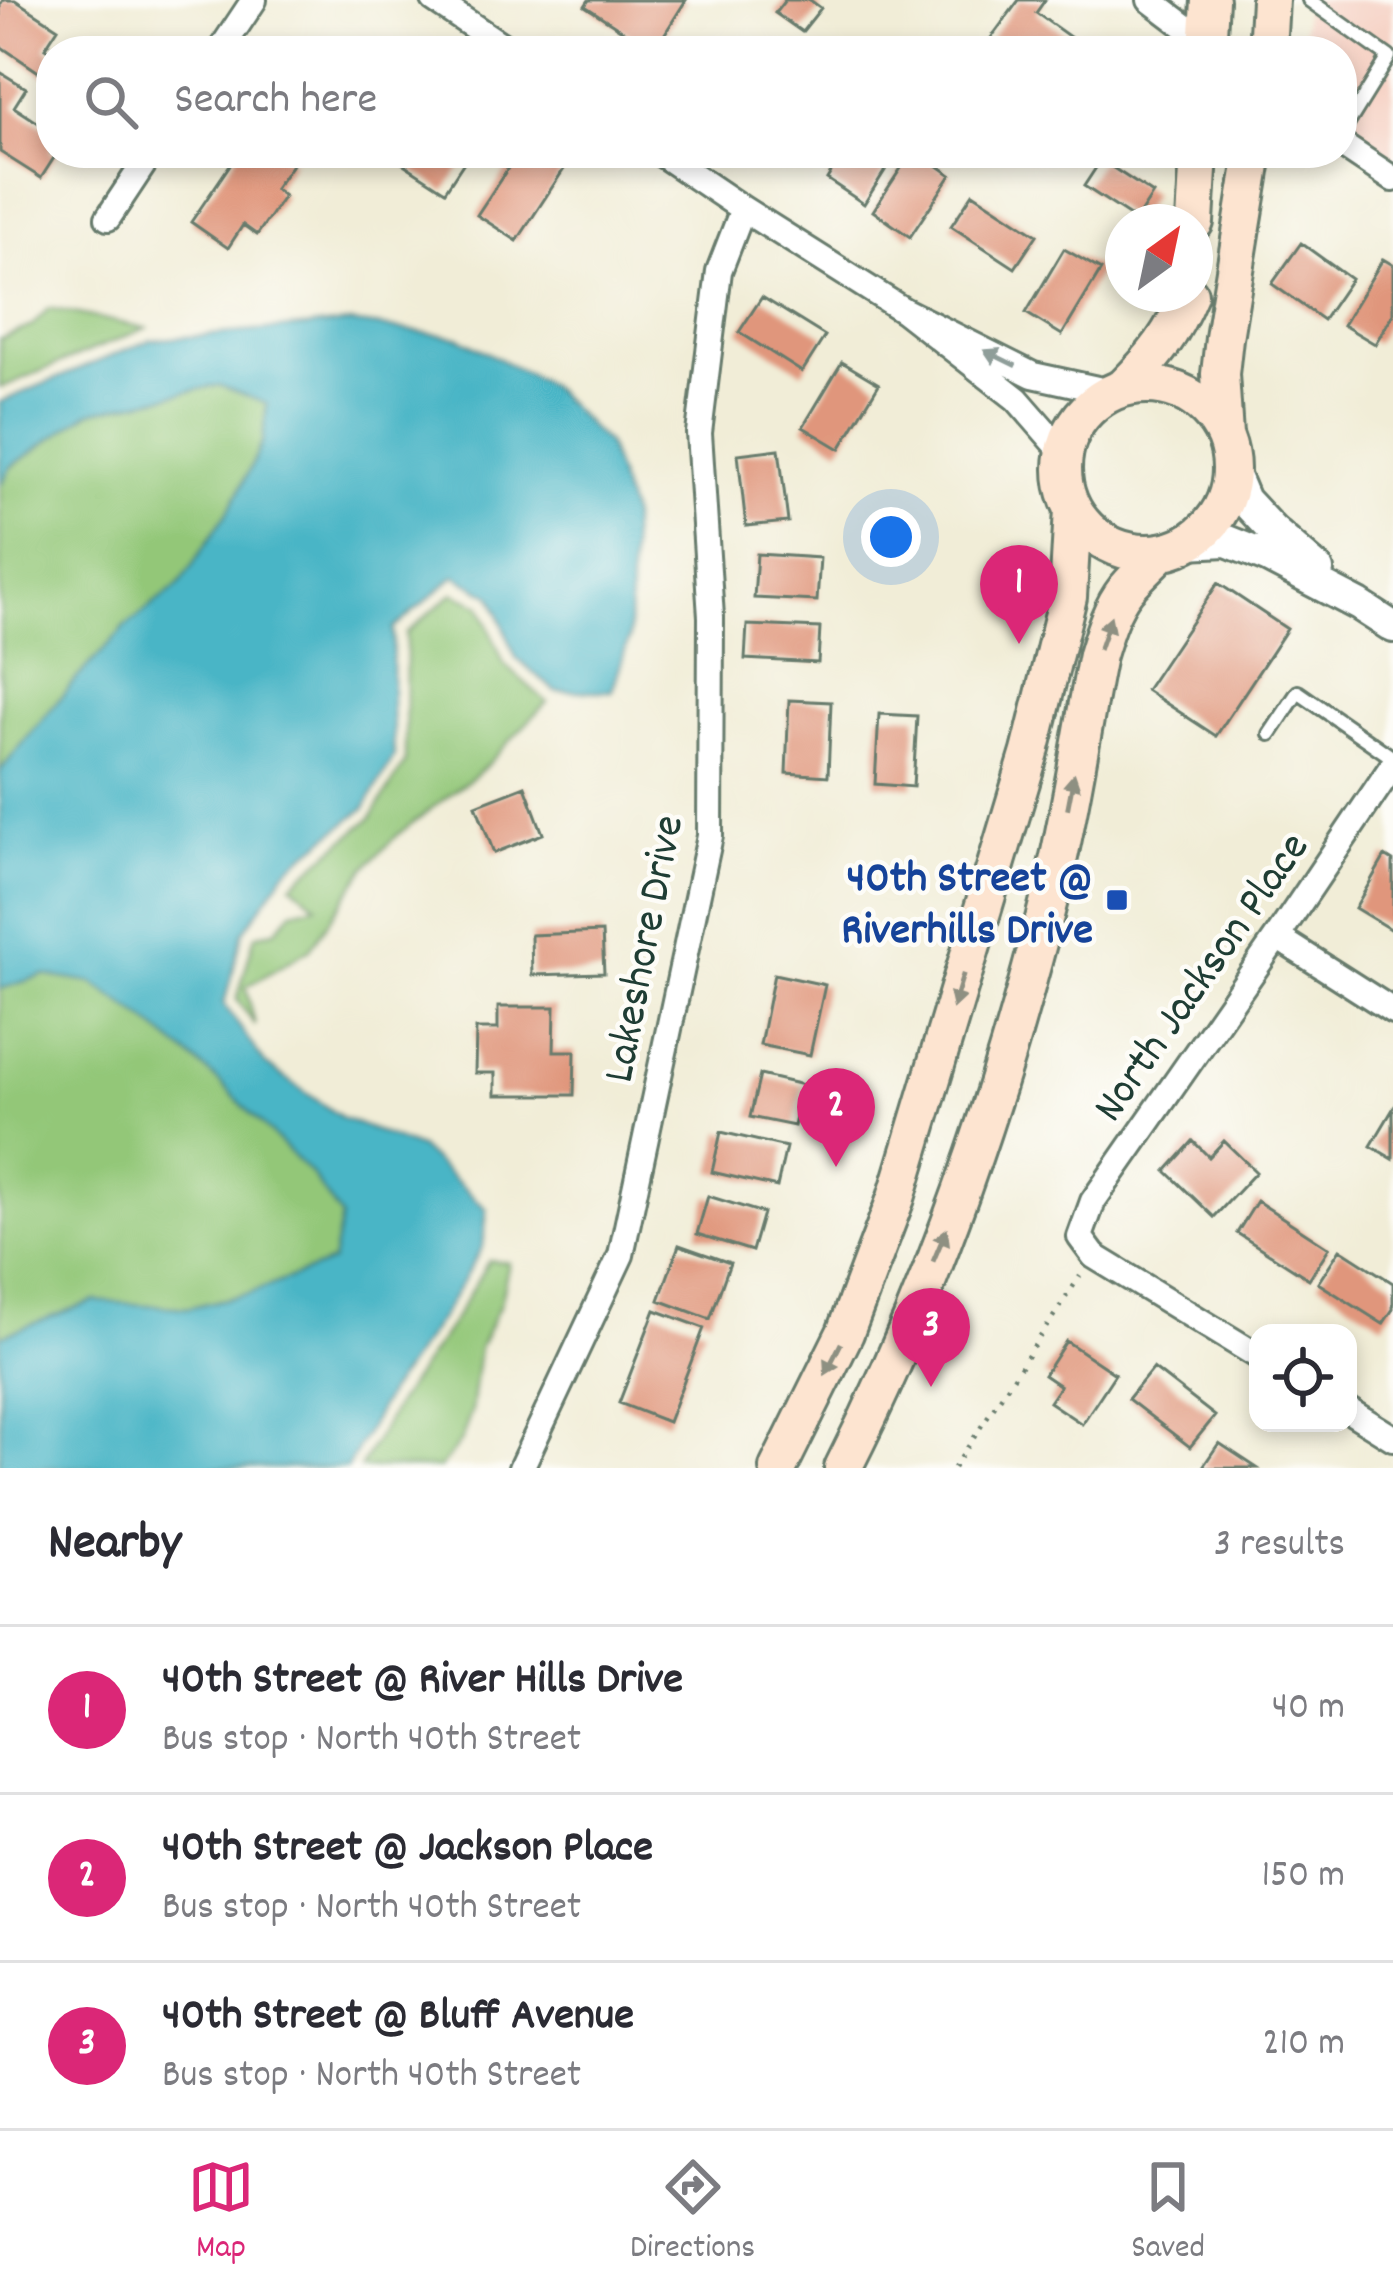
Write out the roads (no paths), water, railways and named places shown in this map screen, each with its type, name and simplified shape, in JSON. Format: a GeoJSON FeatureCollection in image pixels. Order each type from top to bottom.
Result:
{"type":"FeatureCollection","features":[{"type":"Feature","properties":{"kind":"main road"},"geometry":{"type":"LineString","coordinates":[[1208,36],[1210,0]]}},
{"type":"Feature","properties":{"kind":"main road"},"geometry":{"type":"LineString","coordinates":[[1268,36],[1270,0]]}},
{"type":"Feature","properties":{"kind":"main road"},"geometry":{"type":"LineString","coordinates":[[1196,204],[1198,168]]}},
{"type":"Feature","properties":{"kind":"main road"},"geometry":{"type":"LineString","coordinates":[[843,1468],[952,1219],[986,1124],[1051,893],[1105,628],[1127,588],[1174,547],[1204,531],[1224,503],[1228,452],[1220,374],[1251,168]]}},
{"type":"Feature","properties":{"kind":"main road"},"geometry":{"type":"LineString","coordinates":[[1174,547],[1131,551],[1106,542],[1073,509],[1062,471],[1073,426],[1086,409],[1118,389],[1162,348],[1182,312]]}},
{"type":"Feature","properties":{"kind":"main road"},"geometry":{"type":"LineString","coordinates":[[1118,389],[1158,385],[1184,393],[1208,411],[1228,452]]}},
{"type":"Feature","properties":{"kind":"main road"},"geometry":{"type":"LineString","coordinates":[[778,1468],[845,1334],[896,1198],[1034,735],[1068,597],[1073,509]]}},
{"type":"Feature","properties":{"kind":"street"},"geometry":{"type":"LineString","coordinates":[[230,36],[254,0]]}},
{"type":"Feature","properties":{"kind":"street"},"geometry":{"type":"LineString","coordinates":[[434,0],[488,36]]}},
{"type":"Feature","properties":{"kind":"street"},"geometry":{"type":"LineString","coordinates":[[1150,0],[1194,36]]}},
{"type":"Feature","properties":{"kind":"street"},"geometry":{"type":"LineString","coordinates":[[1357,156],[1393,179]]}},
{"type":"Feature","properties":{"kind":"street"},"geometry":{"type":"LineString","coordinates":[[108,218],[142,168]]}},
{"type":"Feature","properties":{"kind":"street"},"geometry":{"type":"LineString","coordinates":[[682,168],[903,310],[1017,400],[1064,452]]}},
{"type":"Feature","properties":{"kind":"street","name":"Lakeshore Drive"},"geometry":{"type":"LineString","coordinates":[[521,1468],[621,1255],[710,836],[712,617],[699,433],[719,271],[743,209]]}},
{"type":"Feature","properties":{"kind":"street"},"geometry":{"type":"LineString","coordinates":[[903,310],[1034,374],[1118,389]]}},
{"type":"Feature","properties":{"kind":"street"},"geometry":{"type":"LineString","coordinates":[[1228,452],[1244,500],[1359,605]]}},
{"type":"Feature","properties":{"kind":"street"},"geometry":{"type":"LineString","coordinates":[[1174,547],[1227,541],[1267,557],[1393,627]]}},
{"type":"Feature","properties":{"kind":"street","name":"North Jackson Place"},"geometry":{"type":"LineString","coordinates":[[1249,1350],[1087,1247],[1093,1201],[1393,761]]}},
{"type":"Feature","properties":{"kind":"street"},"geometry":{"type":"LineString","coordinates":[[1277,937],[1393,1011]]}},
{"type":"Feature","properties":{"kind":"street"},"geometry":{"type":"LineString","coordinates":[[1357,1416],[1393,1438]]}},
{"type":"Feature","properties":{"kind":"lane"},"geometry":{"type":"LineString","coordinates":[[1309,0],[1389,57],[1357,109]]}},
{"type":"Feature","properties":{"kind":"lane"},"geometry":{"type":"LineString","coordinates":[[1270,734],[1298,692],[1393,761]]}},
{"type":"Feature","properties":{"kind":"water"},"geometry":{"type":"Polygon","coordinates":[[[350,323],[458,337],[548,385],[607,444],[631,516],[629,639],[612,691],[555,691],[516,658],[492,596],[455,576],[393,629],[394,757],[365,808],[288,868],[243,933],[224,1004],[265,1064],[342,1118],[419,1148],[487,1209],[483,1246],[387,1394],[347,1468],[0,1468],[0,1336],[94,1301],[187,1308],[251,1293],[332,1262],[341,1217],[312,1175],[218,1080],[93,983],[44,975],[0,989],[0,771],[126,626],[180,584],[234,502],[263,441],[267,404],[219,385],[90,412],[10,467],[0,486],[0,402],[150,340],[350,323]]]}},
{"type":"Feature","properties":{"kind":"place","name":"40th Street @ River Hills Drive"},"geometry":{"type":"Point","coordinates":[1019,644]}},
{"type":"Feature","properties":{"kind":"place","name":"40th Street @ Riverhills Drive"},"geometry":{"type":"Point","coordinates":[1117,900]}},
{"type":"Feature","properties":{"kind":"place","name":"40th Street @ Jackson Place"},"geometry":{"type":"Point","coordinates":[836,1167]}},
{"type":"Feature","properties":{"kind":"place","name":"40th Street @ Bluff Avenue"},"geometry":{"type":"Point","coordinates":[931,1387]}}]}
